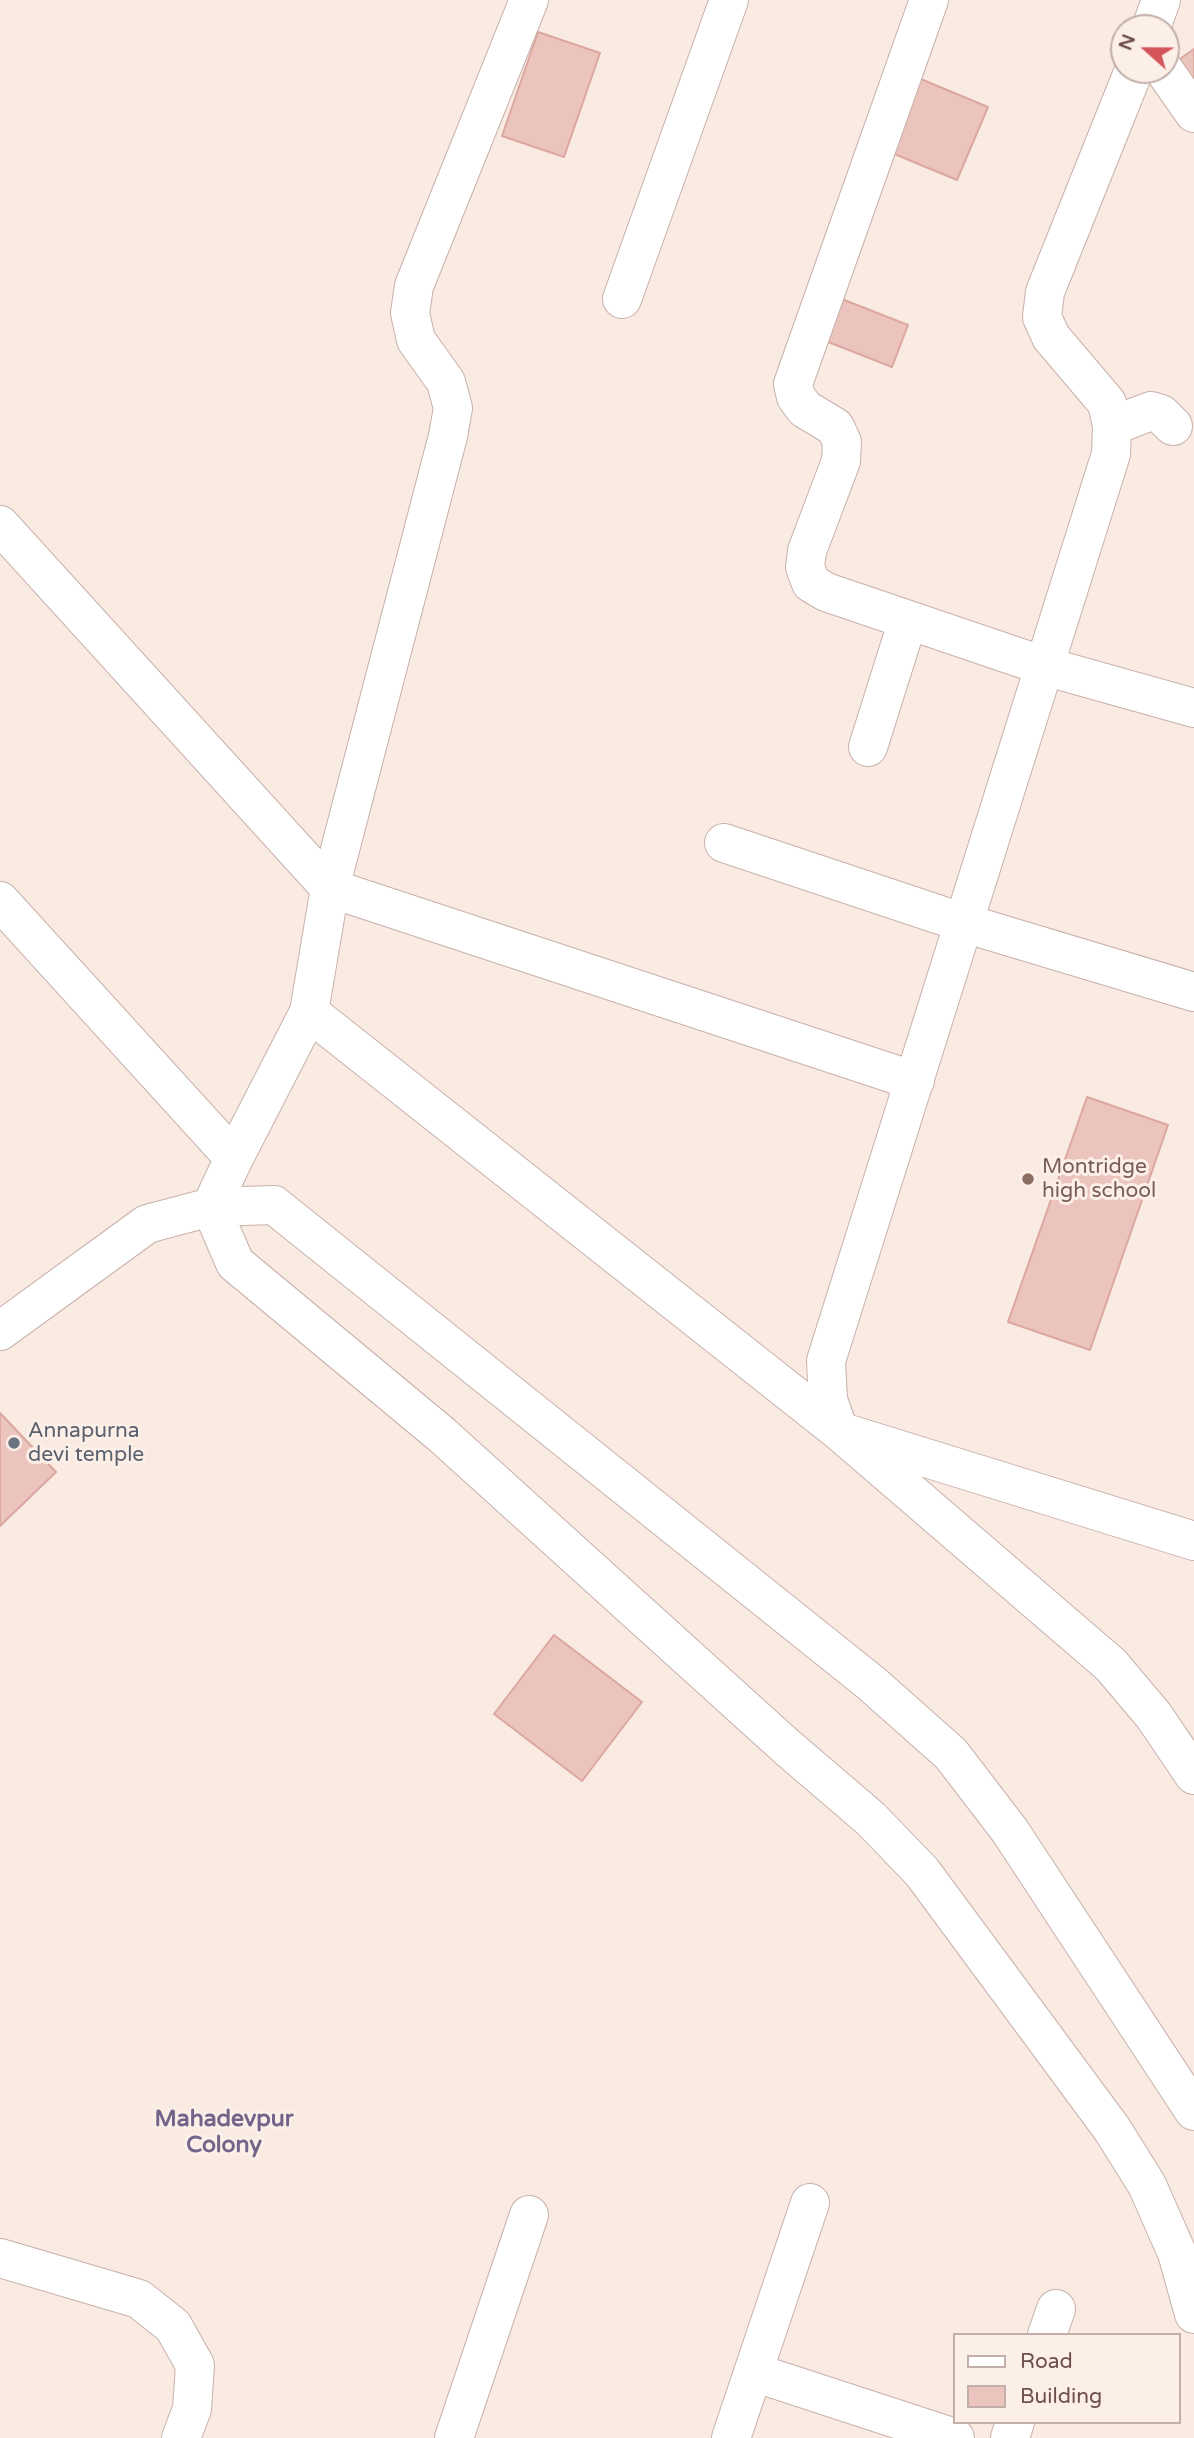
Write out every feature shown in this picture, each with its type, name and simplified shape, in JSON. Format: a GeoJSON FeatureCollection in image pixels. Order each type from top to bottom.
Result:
{"type":"FeatureCollection","features":[{"type":"Feature","properties":{"kind":"street"},"geometry":{"type":"LineString","coordinates":[[529,0],[414,286],[410,313],[416,340],[446,382],[453,408],[448,436],[330,888],[309,1012],[211,1207],[235,1263],[442,1435],[788,1748],[871,1818],[922,1872],[1112,2129],[1147,2185],[1177,2253],[1194,2314]]}},
{"type":"Feature","properties":{"kind":"street"},"geometry":{"type":"LineString","coordinates":[[622,299],[729,0]]}},
{"type":"Feature","properties":{"kind":"street"},"geometry":{"type":"LineString","coordinates":[[929,0],[793,384],[796,397],[805,408],[835,427],[842,442],[841,461],[807,551],[805,567],[811,583],[826,592],[1044,666],[1194,708]]}},
{"type":"Feature","properties":{"kind":"street"},"geometry":{"type":"LineString","coordinates":[[839,1431],[828,1400],[826,1361],[1111,454],[1112,426],[1107,403],[1051,337],[1042,317],[1045,292],[1128,84]]}},
{"type":"Feature","properties":{"kind":"street"},"geometry":{"type":"LineString","coordinates":[[1174,84],[1194,113]]}},
{"type":"Feature","properties":{"kind":"street"},"geometry":{"type":"LineString","coordinates":[[1112,426],[1151,411],[1161,414],[1173,426]]}},
{"type":"Feature","properties":{"kind":"street"},"geometry":{"type":"LineString","coordinates":[[0,525],[330,888],[915,1081]]}},
{"type":"Feature","properties":{"kind":"street"},"geometry":{"type":"LineString","coordinates":[[868,747],[908,620]]}},
{"type":"Feature","properties":{"kind":"street"},"geometry":{"type":"LineString","coordinates":[[724,843],[964,923],[1194,992]]}},
{"type":"Feature","properties":{"kind":"street"},"geometry":{"type":"LineString","coordinates":[[0,901],[234,1158]]}},
{"type":"Feature","properties":{"kind":"street"},"geometry":{"type":"LineString","coordinates":[[309,1012],[839,1431],[1111,1665],[1154,1716],[1194,1774]]}},
{"type":"Feature","properties":{"kind":"street"},"geometry":{"type":"LineString","coordinates":[[0,1331],[147,1224],[211,1207],[274,1205],[871,1683],[951,1754],[1010,1831],[1194,2111]]}},
{"type":"Feature","properties":{"kind":"street"},"geometry":{"type":"LineString","coordinates":[[839,1431],[1194,1541]]}},
{"type":"Feature","properties":{"kind":"street"},"geometry":{"type":"LineString","coordinates":[[731,2438],[810,2203]]}},
{"type":"Feature","properties":{"kind":"street"},"geometry":{"type":"LineString","coordinates":[[454,2438],[529,2215]]}},
{"type":"Feature","properties":{"kind":"street"},"geometry":{"type":"LineString","coordinates":[[0,2258],[139,2299],[173,2326],[195,2365],[192,2410],[181,2438]]}},
{"type":"Feature","properties":{"kind":"street"},"geometry":{"type":"LineString","coordinates":[[753,2372],[955,2438]]}},
{"type":"Feature","properties":{"kind":"building"},"geometry":{"type":"Polygon","coordinates":[[[538,32],[600,53],[564,157],[502,136],[538,32]]]}},
{"type":"Feature","properties":{"kind":"building"},"geometry":{"type":"Polygon","coordinates":[[[1194,49],[1194,84],[1180,65],[1180,59],[1194,49]]]}},
{"type":"Feature","properties":{"kind":"building"},"geometry":{"type":"Polygon","coordinates":[[[911,75],[988,107],[957,180],[880,148],[911,75]]]}},
{"type":"Feature","properties":{"kind":"building"},"geometry":{"type":"Polygon","coordinates":[[[834,296],[908,325],[892,367],[818,338],[834,296]]]}},
{"type":"Feature","properties":{"kind":"building"},"geometry":{"type":"Polygon","coordinates":[[[1087,1097],[1168,1125],[1090,1350],[1008,1322],[1087,1097]]]}},
{"type":"Feature","properties":{"kind":"building","name":"Annapurna devi temple"},"geometry":{"type":"Polygon","coordinates":[[[0,1413],[56,1472],[0,1526],[0,1413]]]}},
{"type":"Feature","properties":{"kind":"building"},"geometry":{"type":"Polygon","coordinates":[[[554,1635],[642,1702],[582,1781],[494,1714],[554,1635]]]}},
{"type":"Feature","properties":{"kind":"place","name":"Montridge high school"},"geometry":{"type":"Point","coordinates":[1028,1179]}},
{"type":"Feature","properties":{"kind":"place","name":"Annapurna devi temple"},"geometry":{"type":"Point","coordinates":[14,1443]}},
{"type":"Feature","properties":{"kind":"district","name":"Mahadevpur Colony"},"geometry":{"type":"Point","coordinates":[224,2133]}}]}
